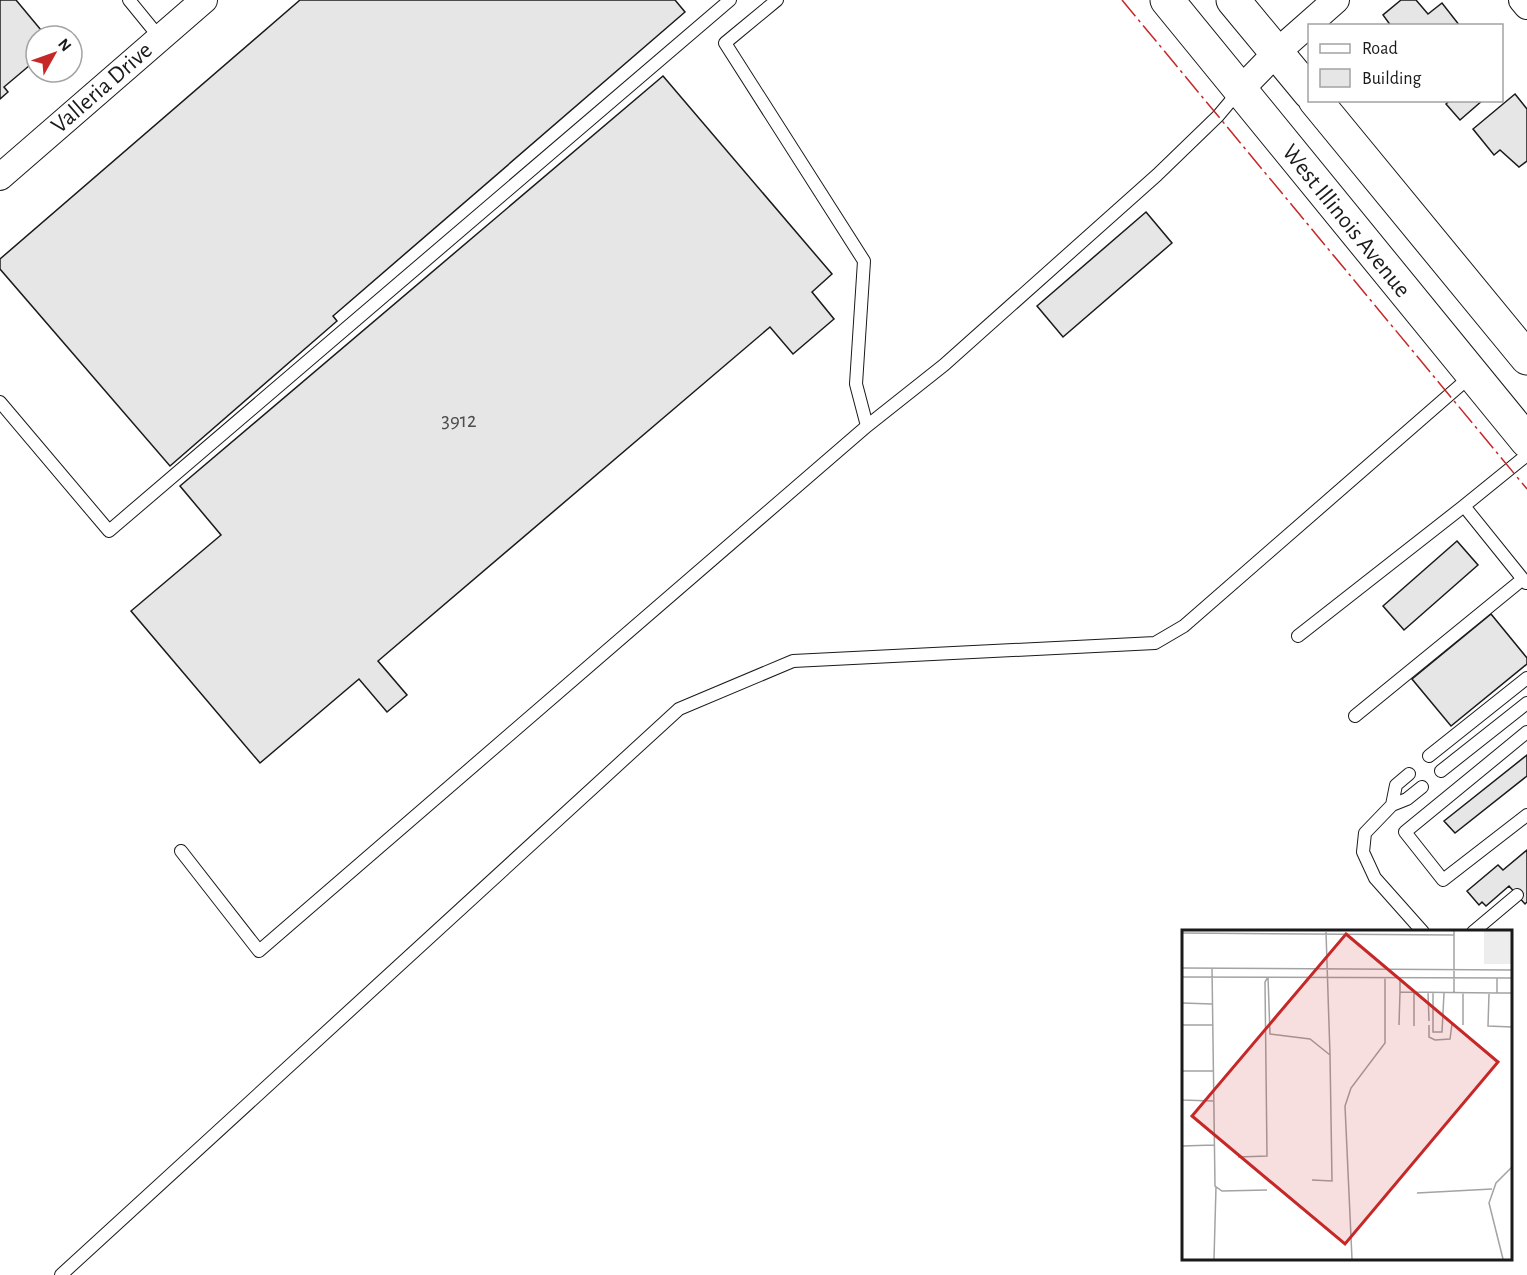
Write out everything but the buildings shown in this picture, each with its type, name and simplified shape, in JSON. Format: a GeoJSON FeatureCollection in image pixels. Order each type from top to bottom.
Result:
{"type":"FeatureCollection","features":[{"type":"Feature","properties":{"kind":"main road","name":"West Illinois Avenue"},"geometry":{"type":"LineString","coordinates":[[1167,0],[1527,441]]}},
{"type":"Feature","properties":{"kind":"main road"},"geometry":{"type":"LineString","coordinates":[[1233,0],[1308,91]]}},
{"type":"Feature","properties":{"kind":"main road"},"geometry":{"type":"LineString","coordinates":[[1317,102],[1527,358]]}},
{"type":"Feature","properties":{"kind":"street","name":"Valleria Drive"},"geometry":{"type":"LineString","coordinates":[[0,177],[204,0]]}},
{"type":"Feature","properties":{"kind":"street"},"geometry":{"type":"LineString","coordinates":[[1309,24],[1336,0]]}},
{"type":"Feature","properties":{"kind":"street"},"geometry":{"type":"LineString","coordinates":[[1522,0],[1527,6]]}},
{"type":"Feature","properties":{"kind":"street"},"geometry":{"type":"LineString","coordinates":[[1239,91],[1308,25]]}},
{"type":"Feature","properties":{"kind":"lane"},"geometry":{"type":"LineString","coordinates":[[129,0],[160,38]]}},
{"type":"Feature","properties":{"kind":"lane"},"geometry":{"type":"LineString","coordinates":[[0,402],[109,531],[730,0]]}},
{"type":"Feature","properties":{"kind":"lane"},"geometry":{"type":"LineString","coordinates":[[777,0],[725,43],[864,261],[856,384],[867,426]]}},
{"type":"Feature","properties":{"kind":"lane"},"geometry":{"type":"LineString","coordinates":[[181,851],[259,951],[867,426],[944,365],[1157,175],[1218,116],[1239,91]]}},
{"type":"Feature","properties":{"kind":"lane"},"geometry":{"type":"LineString","coordinates":[[61,1275],[679,709],[794,662],[1155,643],[1184,626],[1473,375]]}},
{"type":"Feature","properties":{"kind":"lane"},"geometry":{"type":"LineString","coordinates":[[1298,636],[1527,455]]}},
{"type":"Feature","properties":{"kind":"lane"},"geometry":{"type":"LineString","coordinates":[[1355,716],[1525,581],[1464,506]]}},
{"type":"Feature","properties":{"kind":"lane"},"geometry":{"type":"LineString","coordinates":[[1429,756],[1527,678]]}},
{"type":"Feature","properties":{"kind":"lane"},"geometry":{"type":"LineString","coordinates":[[1441,771],[1527,703]]}},
{"type":"Feature","properties":{"kind":"lane"},"geometry":{"type":"LineString","coordinates":[[1527,732],[1405,832],[1443,880],[1527,815]]}},
{"type":"Feature","properties":{"kind":"lane"},"geometry":{"type":"LineString","coordinates":[[1392,805],[1396,785],[1409,774]]}},
{"type":"Feature","properties":{"kind":"lane"},"geometry":{"type":"LineString","coordinates":[[1421,930],[1375,878],[1362,852],[1365,833],[1392,805],[1407,799],[1422,787]]}},
{"type":"Feature","properties":{"kind":"lane"},"geometry":{"type":"LineString","coordinates":[[1475,930],[1517,895]]}},
{"type":"Feature","properties":{"kind":"power"},"geometry":{"type":"LineString","coordinates":[[1122,0],[1527,489]]}}]}
